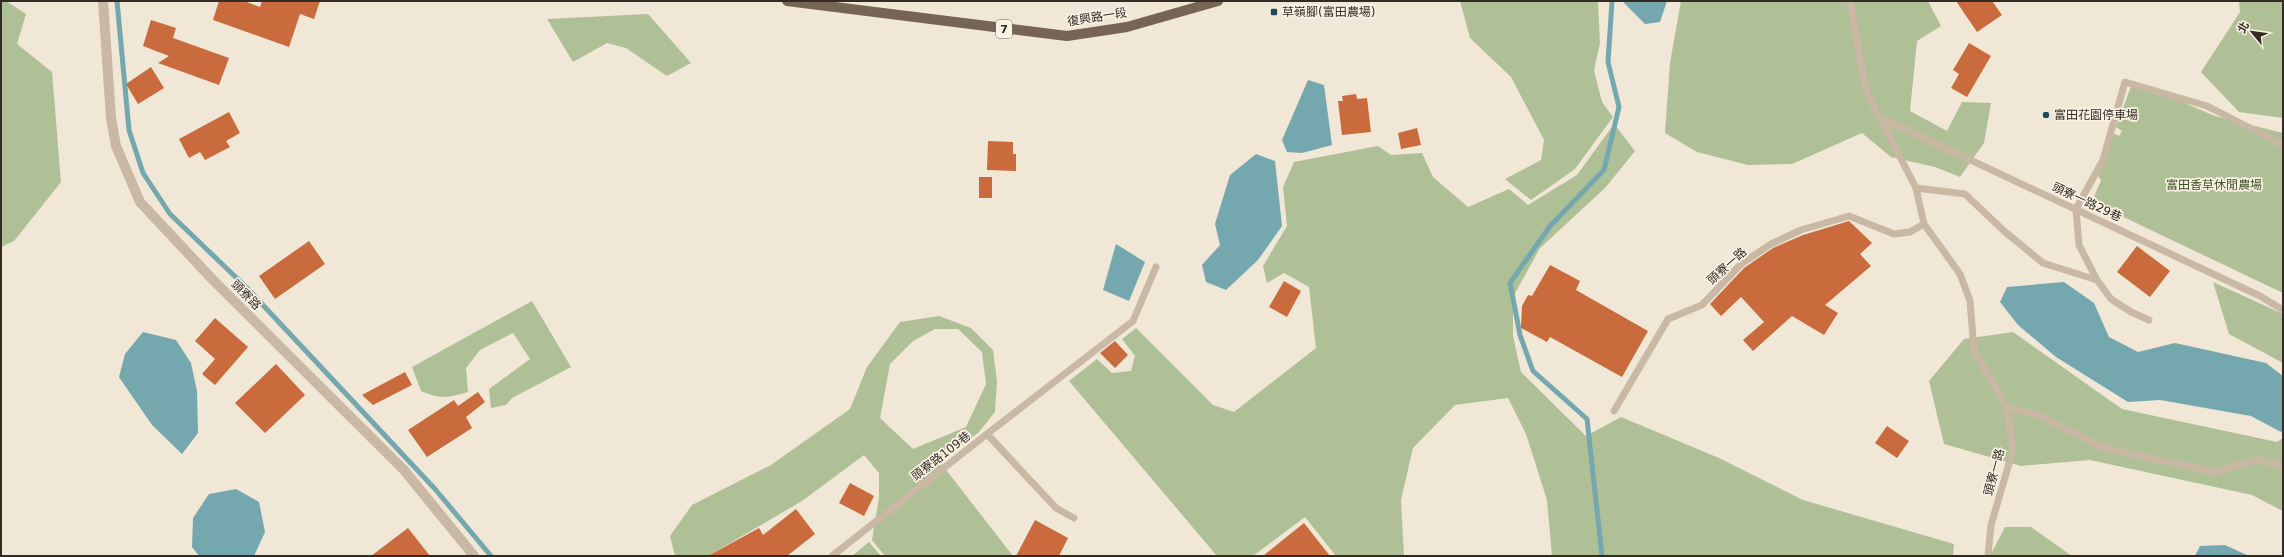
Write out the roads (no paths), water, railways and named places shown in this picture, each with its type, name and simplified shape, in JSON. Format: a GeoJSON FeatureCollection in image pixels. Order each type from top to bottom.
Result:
{"type":"FeatureCollection","features":[{"type":"Feature","properties":{"kind":"main road","name":"復興路一段"},"geometry":{"type":"LineString","coordinates":[[787,1],[1067,36],[1127,27],[1218,1]]}},
{"type":"Feature","properties":{"kind":"street","name":"頭寮路"},"geometry":{"type":"LineString","coordinates":[[103,1],[111,118],[116,146],[140,202],[213,280],[404,470],[474,556]]}},
{"type":"Feature","properties":{"kind":"lane","name":"頭寮一路"},"geometry":{"type":"LineString","coordinates":[[1850,1],[1866,91],[1916,188],[1924,224],[1960,274],[1970,301],[1974,350],[2007,408],[2013,450],[1991,525],[1988,556]]}},
{"type":"Feature","properties":{"kind":"lane"},"geometry":{"type":"LineString","coordinates":[[2149,320],[2130,312],[2111,299],[2097,280],[2079,245],[2076,209],[2103,160],[2125,82],[2207,106],[2283,146]]}},
{"type":"Feature","properties":{"kind":"lane","name":"頭寮一路29巷"},"geometry":{"type":"LineString","coordinates":[[1879,117],[2260,296],[2283,310]]}},
{"type":"Feature","properties":{"kind":"lane"},"geometry":{"type":"LineString","coordinates":[[1916,188],[1965,194],[2004,231],[2043,263],[2097,280]]}},
{"type":"Feature","properties":{"kind":"lane","name":"頭寮一路"},"geometry":{"type":"LineString","coordinates":[[1614,411],[1668,319],[1702,305],[1741,264],[1771,244],[1801,230],[1849,216],[1894,234],[1910,232],[1924,224]]}},
{"type":"Feature","properties":{"kind":"lane"},"geometry":{"type":"LineString","coordinates":[[987,434],[1133,321],[1156,267]]}},
{"type":"Feature","properties":{"kind":"lane"},"geometry":{"type":"LineString","coordinates":[[2007,408],[2035,414],[2104,448],[2215,472],[2258,459],[2283,467]]}},
{"type":"Feature","properties":{"kind":"lane","name":"頭寮路109巷"},"geometry":{"type":"LineString","coordinates":[[832,556],[987,434],[1056,508],[1074,518]]}},
{"type":"Feature","properties":{"kind":"water"},"geometry":{"type":"Polygon","coordinates":[[[1624,1],[1667,1],[1660,22],[1645,24],[1624,3],[1624,1]]]}},
{"type":"Feature","properties":{"kind":"water"},"geometry":{"type":"Polygon","coordinates":[[[1308,80],[1324,85],[1332,145],[1302,153],[1287,152],[1282,140],[1308,80]]]}},
{"type":"Feature","properties":{"kind":"water"},"geometry":{"type":"Polygon","coordinates":[[[1256,154],[1275,161],[1282,226],[1258,260],[1226,290],[1206,282],[1202,265],[1220,245],[1215,224],[1230,175],[1256,154]]]}},
{"type":"Feature","properties":{"kind":"water"},"geometry":{"type":"Polygon","coordinates":[[[1116,244],[1145,262],[1129,301],[1103,290],[1116,244]]]}},
{"type":"Feature","properties":{"kind":"water"},"geometry":{"type":"Polygon","coordinates":[[[2064,282],[2094,303],[2109,337],[2138,352],[2175,343],[2266,363],[2283,376],[2283,430],[2281,432],[2251,416],[2160,400],[2128,402],[2056,357],[2018,325],[2000,302],[2007,287],[2064,282]]]}},
{"type":"Feature","properties":{"kind":"water"},"geometry":{"type":"Polygon","coordinates":[[[143,332],[176,340],[191,363],[197,391],[198,433],[182,454],[152,425],[119,377],[125,354],[143,332]]]}},
{"type":"Feature","properties":{"kind":"water"},"geometry":{"type":"Polygon","coordinates":[[[236,489],[259,502],[265,532],[254,556],[199,556],[192,547],[193,518],[209,494],[236,489]]]}},
{"type":"Feature","properties":{"kind":"water"},"geometry":{"type":"Polygon","coordinates":[[[2225,545],[2249,556],[2195,556],[2200,546],[2225,545]]]}},
{"type":"Feature","properties":{"kind":"waterway"},"geometry":{"type":"LineString","coordinates":[[117,1],[129,130],[143,173],[170,214],[247,288],[435,489],[491,556]]}},
{"type":"Feature","properties":{"kind":"waterway"},"geometry":{"type":"LineString","coordinates":[[1602,556],[1587,419],[1533,371],[1520,335],[1510,283],[1550,226],[1604,170],[1619,107],[1608,62],[1612,1]]}},
{"type":"Feature","properties":{"kind":"place","name":"草嶺腳(富田農場)"},"geometry":{"type":"Point","coordinates":[1274,12]}},
{"type":"Feature","properties":{"kind":"place","name":"富田花園停車場"},"geometry":{"type":"Point","coordinates":[2046,115]}},
{"type":"Feature","properties":{"kind":"park label","name":"富田香草休閒農場"},"geometry":{"type":"Point","coordinates":[2214,185]}}]}
